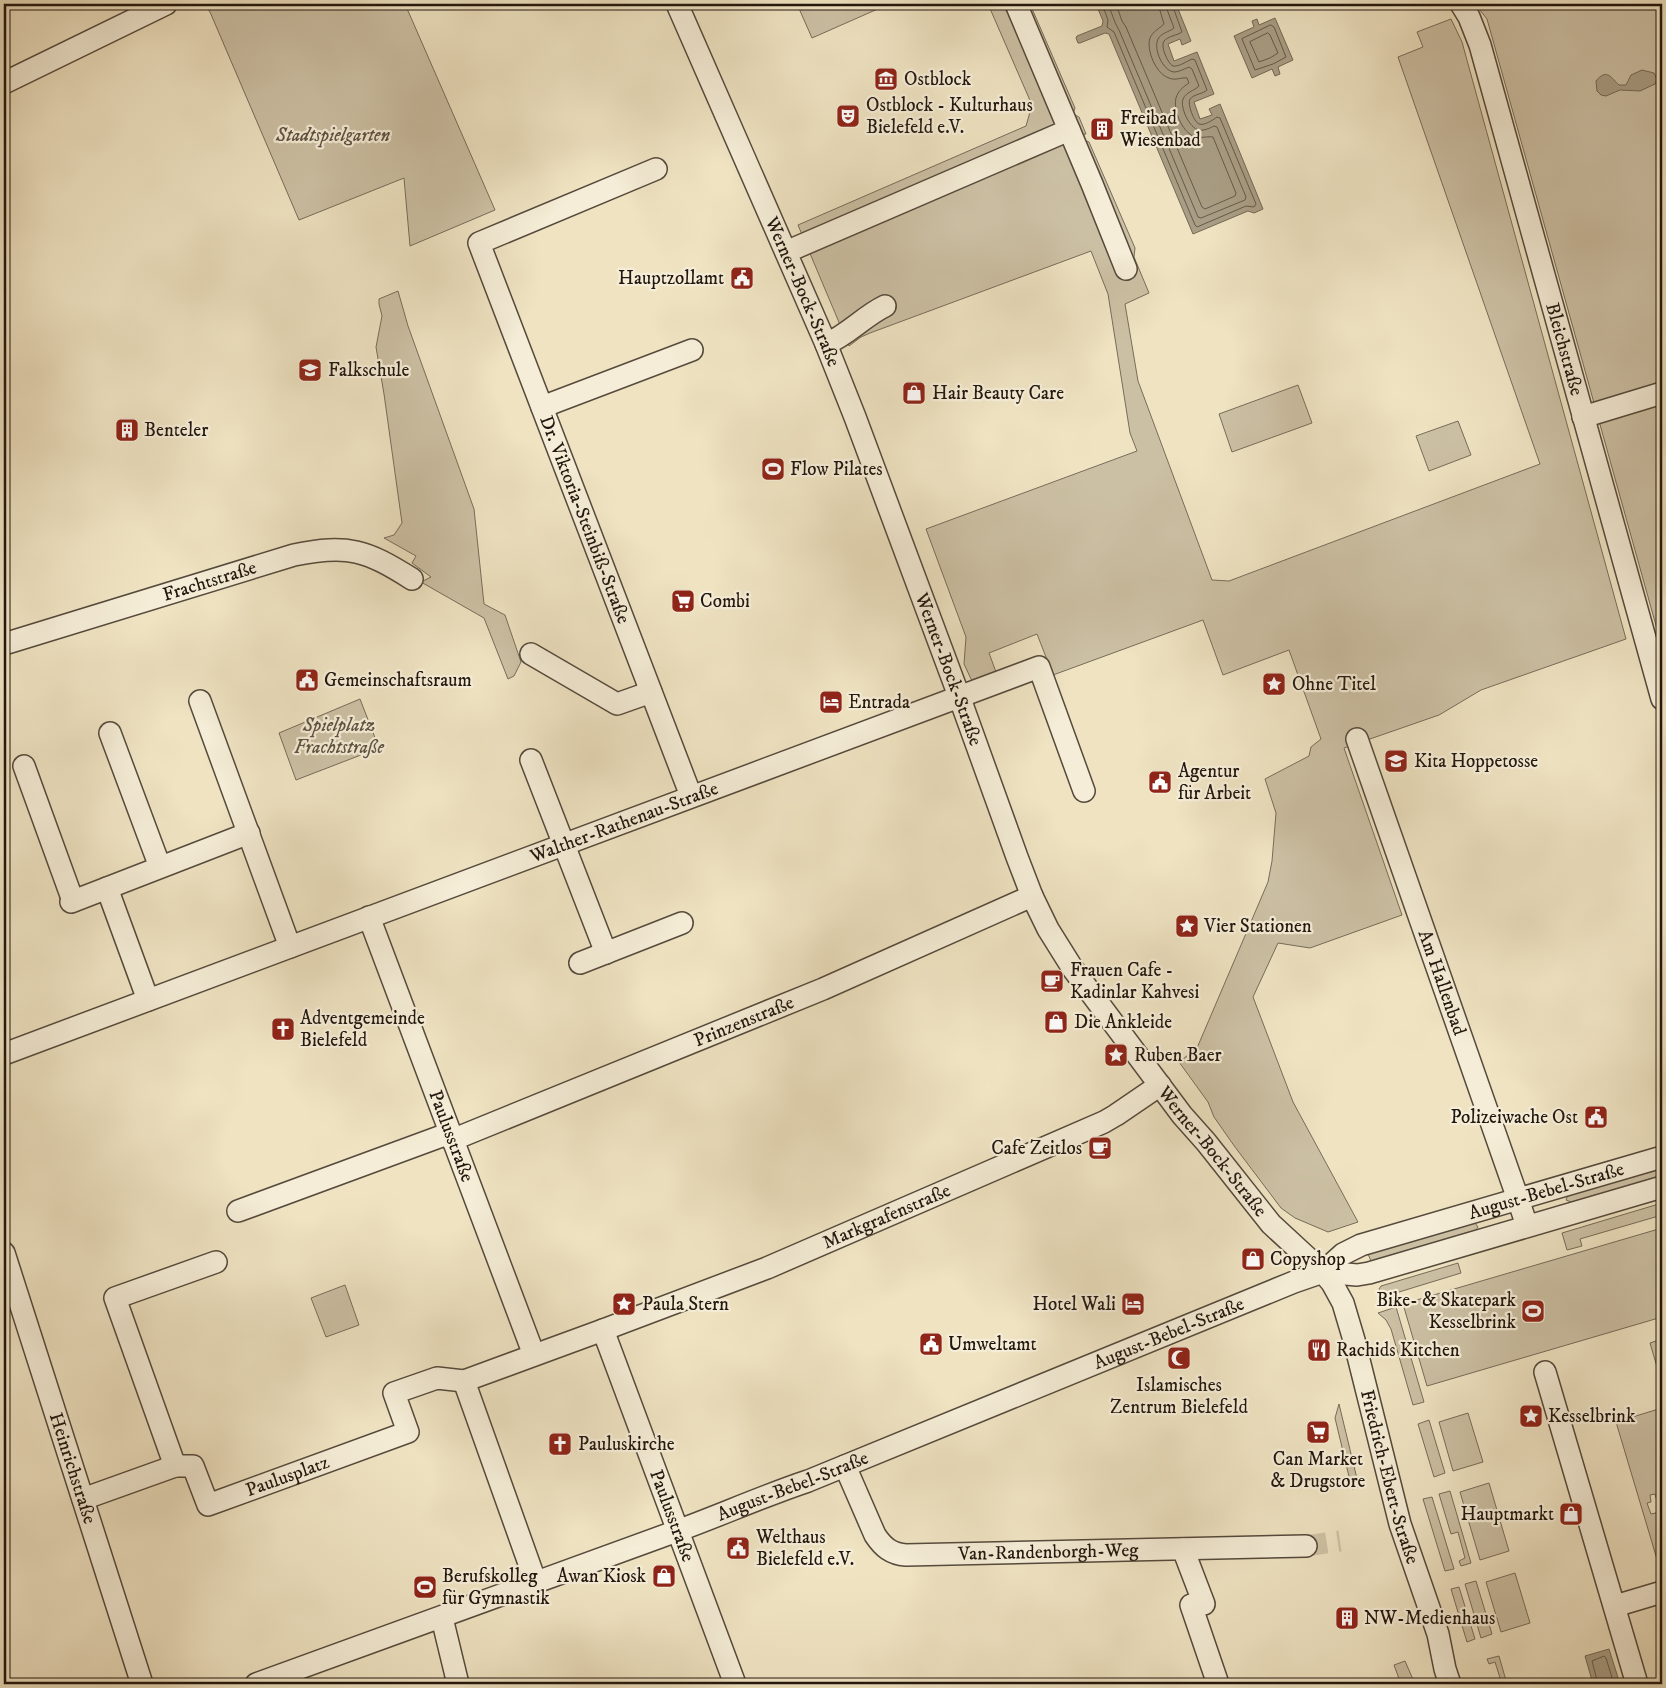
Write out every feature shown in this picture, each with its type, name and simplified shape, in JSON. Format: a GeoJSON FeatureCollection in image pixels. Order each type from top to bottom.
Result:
{"type":"FeatureCollection","features":[{"type":"Feature","properties":{"kind":"street"},"geometry":{"type":"LineString","coordinates":[[4,83],[166,4]]}},
{"type":"Feature","properties":{"kind":"street","name":"Werner-Bock-Straße"},"geometry":{"type":"LineString","coordinates":[[677,4],[826,344],[859,426],[1032,896],[1048,929],[1073,969],[1182,1115],[1206,1142],[1271,1224],[1323,1272]]}},
{"type":"Feature","properties":{"kind":"street"},"geometry":{"type":"LineString","coordinates":[[1016,4],[1126,269]]}},
{"type":"Feature","properties":{"kind":"street","name":"Bleichstraße"},"geometry":{"type":"LineString","coordinates":[[1461,4],[1469,17],[1480,45],[1662,699]]}},
{"type":"Feature","properties":{"kind":"street"},"geometry":{"type":"LineString","coordinates":[[786,252],[1069,130]]}},
{"type":"Feature","properties":{"kind":"street","name":"Dr. Viktoria-Steinbiß-Straße"},"geometry":{"type":"LineString","coordinates":[[656,169],[479,242],[691,796]]}},
{"type":"Feature","properties":{"kind":"street"},"geometry":{"type":"LineString","coordinates":[[826,344],[837,340],[871,314],[886,306]]}},
{"type":"Feature","properties":{"kind":"street"},"geometry":{"type":"LineString","coordinates":[[542,407],[692,350]]}},
{"type":"Feature","properties":{"kind":"street"},"geometry":{"type":"LineString","coordinates":[[1583,417],[1662,393]]}},
{"type":"Feature","properties":{"kind":"street","name":"Frachtstraße"},"geometry":{"type":"LineString","coordinates":[[4,644],[294,555],[316,550],[348,550],[362,553],[394,567],[412,579]]}},
{"type":"Feature","properties":{"kind":"street"},"geometry":{"type":"LineString","coordinates":[[531,654],[616,704],[651,692]]}},
{"type":"Feature","properties":{"kind":"street","name":"Walther-Rathenau-Straße"},"geometry":{"type":"LineString","coordinates":[[4,1054],[1039,667],[1084,791]]}},
{"type":"Feature","properties":{"kind":"street"},"geometry":{"type":"LineString","coordinates":[[200,701],[290,947]]}},
{"type":"Feature","properties":{"kind":"street"},"geometry":{"type":"LineString","coordinates":[[110,733],[160,867]]}},
{"type":"Feature","properties":{"kind":"street","name":"Am Hallenbad"},"geometry":{"type":"LineString","coordinates":[[1357,739],[1526,1226]]}},
{"type":"Feature","properties":{"kind":"street"},"geometry":{"type":"LineString","coordinates":[[531,760],[562,845],[606,953]]}},
{"type":"Feature","properties":{"kind":"street"},"geometry":{"type":"LineString","coordinates":[[24,766],[72,902],[249,834]]}},
{"type":"Feature","properties":{"kind":"street"},"geometry":{"type":"LineString","coordinates":[[107,888],[148,1000]]}},
{"type":"Feature","properties":{"kind":"street","name":"Prinzenstraße"},"geometry":{"type":"LineString","coordinates":[[238,1211],[451,1137],[823,989],[1032,896]]}},
{"type":"Feature","properties":{"kind":"street","name":"Paulusstraße"},"geometry":{"type":"LineString","coordinates":[[369,917],[534,1355]]}},
{"type":"Feature","properties":{"kind":"street"},"geometry":{"type":"LineString","coordinates":[[580,963],[682,923]]}},
{"type":"Feature","properties":{"kind":"street","name":"Markgrafenstraße"},"geometry":{"type":"LineString","coordinates":[[603,1330],[767,1268],[1104,1122],[1160,1085]]}},
{"type":"Feature","properties":{"kind":"street","name":"August-Bebel-Straße"},"geometry":{"type":"LineString","coordinates":[[259,1684],[726,1513],[772,1493],[808,1482],[1282,1287],[1323,1272],[1343,1254],[1360,1245],[1662,1157]]}},
{"type":"Feature","properties":{"kind":"street","name":"August-Bebel-Straße"},"geometry":{"type":"LineString","coordinates":[[1323,1272],[1357,1275],[1369,1273],[1662,1187]]}},
{"type":"Feature","properties":{"kind":"street","name":"Heinrichstraße"},"geometry":{"type":"LineString","coordinates":[[4,1253],[142,1684]]}},
{"type":"Feature","properties":{"kind":"street"},"geometry":{"type":"LineString","coordinates":[[83,1499],[176,1466],[116,1298],[216,1262]]}},
{"type":"Feature","properties":{"kind":"street","name":"Friedrich-Ebert-Straße"},"geometry":{"type":"LineString","coordinates":[[1323,1272],[1338,1292],[1347,1315],[1400,1524],[1438,1634],[1450,1684]]}},
{"type":"Feature","properties":{"kind":"street"},"geometry":{"type":"LineString","coordinates":[[536,1583],[464,1381],[603,1330]]}},
{"type":"Feature","properties":{"kind":"street","name":"Paulusstraße"},"geometry":{"type":"LineString","coordinates":[[603,1330],[734,1684]]}},
{"type":"Feature","properties":{"kind":"street"},"geometry":{"type":"LineString","coordinates":[[1545,1372],[1638,1684]]}},
{"type":"Feature","properties":{"kind":"street","name":"Paulusplatz"},"geometry":{"type":"LineString","coordinates":[[176,1466],[193,1466],[208,1506],[408,1432],[394,1392],[437,1378],[464,1381]]}},
{"type":"Feature","properties":{"kind":"street","name":"Van-Randenborgh-Weg"},"geometry":{"type":"LineString","coordinates":[[845,1466],[875,1535],[881,1543],[896,1554],[1306,1546]]}},
{"type":"Feature","properties":{"kind":"street"},"geometry":{"type":"LineString","coordinates":[[1183,1549],[1218,1684]]}},
{"type":"Feature","properties":{"kind":"street"},"geometry":{"type":"LineString","coordinates":[[1614,1606],[1662,1592]]}},
{"type":"Feature","properties":{"kind":"street"},"geometry":{"type":"LineString","coordinates":[[442,1618],[458,1684]]}},
{"type":"Feature","properties":{"kind":"green space","name":"Stadtspielgarten"},"geometry":{"type":"Polygon","coordinates":[[[218,4],[405,4],[495,210],[410,246],[404,178],[299,220],[208,9],[218,4]]]}},
{"type":"Feature","properties":{"kind":"green space"},"geometry":{"type":"Polygon","coordinates":[[[797,4],[889,4],[812,38],[797,4]]]}},
{"type":"Feature","properties":{"kind":"green space"},"geometry":{"type":"Polygon","coordinates":[[[988,4],[1030,4],[1075,108],[1073,114],[1079,117],[1086,134],[1084,134],[1084,140],[1089,142],[1135,248],[1134,257],[1149,293],[1125,304],[1138,381],[1212,580],[1229,581],[1540,464],[1398,57],[1423,47],[1417,32],[1451,19],[1462,42],[1626,639],[1481,690],[1439,715],[1344,748],[1402,915],[1310,948],[1278,943],[1253,997],[1293,1102],[1358,1222],[1328,1232],[1295,1218],[1281,1208],[1214,1117],[1208,1102],[1179,1062],[1197,1048],[1268,882],[1272,861],[1276,813],[1265,779],[1309,756],[1311,747],[1321,739],[1289,650],[1223,675],[1203,620],[1053,675],[1037,634],[989,653],[996,672],[972,681],[964,664],[966,637],[926,529],[1137,451],[1130,433],[1108,294],[1091,251],[870,333],[849,346],[798,225],[1026,126],[1032,105],[988,4]]]}},
{"type":"Feature","properties":{"kind":"green space"},"geometry":{"type":"Polygon","coordinates":[[[1475,4],[1662,4],[1662,647],[1487,19],[1475,4]]]}},
{"type":"Feature","properties":{"kind":"green space"},"geometry":{"type":"Polygon","coordinates":[[[398,291],[408,326],[474,509],[484,604],[505,615],[521,662],[514,676],[508,679],[484,618],[421,582],[431,577],[412,563],[416,556],[384,538],[394,535],[402,523],[376,347],[382,316],[379,299],[398,291]]]}},
{"type":"Feature","properties":{"kind":"green space"},"geometry":{"type":"Polygon","coordinates":[[[1298,385],[1312,423],[1232,452],[1219,414],[1298,385]]]}},
{"type":"Feature","properties":{"kind":"green space"},"geometry":{"type":"Polygon","coordinates":[[[1458,421],[1471,455],[1429,471],[1416,436],[1458,421]]]}},
{"type":"Feature","properties":{"kind":"green space","name":"Spielplatz Frachtstraße"},"geometry":{"type":"Polygon","coordinates":[[[360,699],[379,748],[296,780],[279,733],[360,699]]]}},
{"type":"Feature","properties":{"kind":"green space"},"geometry":{"type":"Polygon","coordinates":[[[1662,1168],[1662,1176],[1571,1202],[1566,1200],[1568,1195],[1662,1168]]]}},
{"type":"Feature","properties":{"kind":"green space"},"geometry":{"type":"Polygon","coordinates":[[[1662,1203],[1662,1215],[1580,1239],[1582,1246],[1567,1250],[1562,1233],[1662,1203]]]}},
{"type":"Feature","properties":{"kind":"green space"},"geometry":{"type":"Polygon","coordinates":[[[1475,1223],[1478,1227],[1476,1230],[1371,1261],[1368,1254],[1475,1223]]]}},
{"type":"Feature","properties":{"kind":"green space","name":"Bike- & Skatepark Kesselbrink"},"geometry":{"type":"Polygon","coordinates":[[[1662,1228],[1662,1317],[1427,1386],[1403,1304],[1662,1228]]]}},
{"type":"Feature","properties":{"kind":"green space"},"geometry":{"type":"Polygon","coordinates":[[[1458,1263],[1461,1273],[1386,1296],[1379,1289],[1381,1286],[1458,1263]]]}},
{"type":"Feature","properties":{"kind":"green space"},"geometry":{"type":"Polygon","coordinates":[[[345,1285],[359,1325],[326,1337],[311,1298],[345,1285]]]}},
{"type":"Feature","properties":{"kind":"green space"},"geometry":{"type":"Polygon","coordinates":[[[1396,1307],[1424,1402],[1413,1405],[1391,1329],[1386,1320],[1378,1313],[1396,1307]]]}},
{"type":"Feature","properties":{"kind":"green space"},"geometry":{"type":"Polygon","coordinates":[[[1662,1339],[1662,1384],[1650,1343],[1662,1339]]]}},
{"type":"Feature","properties":{"kind":"green space"},"geometry":{"type":"Polygon","coordinates":[[[1339,1404],[1359,1487],[1352,1489],[1335,1418],[1339,1404]]]}},
{"type":"Feature","properties":{"kind":"green space"},"geometry":{"type":"Polygon","coordinates":[[[1662,1408],[1662,1576],[1616,1422],[1662,1408]],[[1655,1494],[1650,1495],[1651,1502],[1647,1503],[1651,1514],[1660,1512],[1655,1494]]]}},
{"type":"Feature","properties":{"kind":"green space"},"geometry":{"type":"Polygon","coordinates":[[[1468,1413],[1483,1462],[1453,1471],[1439,1422],[1468,1413]]]}},
{"type":"Feature","properties":{"kind":"green space"},"geometry":{"type":"Polygon","coordinates":[[[1429,1420],[1445,1473],[1434,1477],[1418,1424],[1429,1420]]]}},
{"type":"Feature","properties":{"kind":"green space"},"geometry":{"type":"Polygon","coordinates":[[[1489,1483],[1509,1551],[1480,1560],[1460,1492],[1489,1483]]]}},
{"type":"Feature","properties":{"kind":"green space"},"geometry":{"type":"Polygon","coordinates":[[[1450,1491],[1471,1563],[1461,1566],[1459,1561],[1465,1558],[1458,1532],[1451,1534],[1439,1494],[1450,1491]]]}},
{"type":"Feature","properties":{"kind":"green space"},"geometry":{"type":"Polygon","coordinates":[[[1432,1497],[1454,1569],[1445,1571],[1423,1499],[1432,1497]]]}},
{"type":"Feature","properties":{"kind":"green space"},"geometry":{"type":"Polygon","coordinates":[[[1515,1573],[1530,1623],[1501,1632],[1486,1582],[1515,1573]]]}},
{"type":"Feature","properties":{"kind":"green space"},"geometry":{"type":"Polygon","coordinates":[[[1476,1581],[1492,1634],[1481,1638],[1465,1584],[1476,1581]]]}},
{"type":"Feature","properties":{"kind":"green space"},"geometry":{"type":"Polygon","coordinates":[[[1459,1587],[1475,1639],[1467,1642],[1451,1589],[1459,1587]]]}},
{"type":"Feature","properties":{"kind":"green space"},"geometry":{"type":"Polygon","coordinates":[[[1499,1656],[1507,1684],[1502,1684],[1495,1662],[1489,1664],[1487,1659],[1499,1656]]]}},
{"type":"Feature","properties":{"kind":"green space"},"geometry":{"type":"Polygon","coordinates":[[[1405,1661],[1415,1684],[1401,1684],[1394,1665],[1405,1661]]]}},
{"type":"Feature","properties":{"kind":"water"},"geometry":{"type":"Polygon","coordinates":[[[1096,4],[1176,4],[1191,41],[1182,45],[1180,39],[1168,44],[1174,61],[1197,52],[1214,94],[1194,102],[1200,119],[1212,115],[1209,109],[1220,104],[1263,209],[1254,213],[1248,211],[1193,234],[1109,34],[1105,33],[1078,43],[1077,36],[1102,26],[1103,21],[1096,4]]]}},
{"type":"Feature","properties":{"kind":"water"},"geometry":{"type":"Polygon","coordinates":[[[1275,18],[1293,60],[1278,67],[1280,74],[1275,76],[1272,69],[1252,78],[1234,36],[1254,27],[1252,21],[1257,19],[1259,25],[1275,18]]]}},
{"type":"Feature","properties":{"kind":"water"},"geometry":{"type":"Polygon","coordinates":[[[1642,70],[1654,73],[1657,79],[1655,84],[1640,91],[1620,90],[1606,96],[1601,95],[1597,91],[1596,81],[1603,75],[1609,76],[1619,85],[1626,85],[1631,75],[1642,70]]]}},
{"type":"Feature","properties":{"kind":"water"},"geometry":{"type":"Polygon","coordinates":[[[1609,1649],[1620,1684],[1593,1684],[1585,1656],[1609,1649]]]}},
{"type":"Feature","properties":{"kind":"tunnel"},"geometry":{"type":"LineString","coordinates":[[1306,1546],[1340,1541]]}},
{"type":"Feature","properties":{"kind":"place","name":"Ostblock"},"geometry":{"type":"Point","coordinates":[886,79]}},
{"type":"Feature","properties":{"kind":"place","name":"Ostblock - Kulturhaus Bielefeld e.V."},"geometry":{"type":"Point","coordinates":[848,116]}},
{"type":"Feature","properties":{"kind":"place","name":"Freibad Wiesenbad"},"geometry":{"type":"Point","coordinates":[1102,129]}},
{"type":"Feature","properties":{"kind":"place","name":"Hauptzollamt"},"geometry":{"type":"Point","coordinates":[742,278]}},
{"type":"Feature","properties":{"kind":"place","name":"Falkschule"},"geometry":{"type":"Point","coordinates":[310,370]}},
{"type":"Feature","properties":{"kind":"place","name":"Hair Beauty Care"},"geometry":{"type":"Point","coordinates":[914,393]}},
{"type":"Feature","properties":{"kind":"place","name":"Benteler"},"geometry":{"type":"Point","coordinates":[127,430]}},
{"type":"Feature","properties":{"kind":"place","name":"Flow Pilates"},"geometry":{"type":"Point","coordinates":[773,469]}},
{"type":"Feature","properties":{"kind":"place","name":"Combi"},"geometry":{"type":"Point","coordinates":[683,601]}},
{"type":"Feature","properties":{"kind":"place","name":"Gemeinschaftsraum"},"geometry":{"type":"Point","coordinates":[307,680]}},
{"type":"Feature","properties":{"kind":"place","name":"Ohne Titel"},"geometry":{"type":"Point","coordinates":[1274,684]}},
{"type":"Feature","properties":{"kind":"place","name":"Entrada"},"geometry":{"type":"Point","coordinates":[831,702]}},
{"type":"Feature","properties":{"kind":"place","name":"Kita Hoppetosse"},"geometry":{"type":"Point","coordinates":[1396,761]}},
{"type":"Feature","properties":{"kind":"place","name":"Agentur für Arbeit"},"geometry":{"type":"Point","coordinates":[1160,782]}},
{"type":"Feature","properties":{"kind":"place","name":"Vier Stationen"},"geometry":{"type":"Point","coordinates":[1187,926]}},
{"type":"Feature","properties":{"kind":"place","name":"Frauen Cafe - Kadinlar Kahvesi"},"geometry":{"type":"Point","coordinates":[1052,981]}},
{"type":"Feature","properties":{"kind":"place","name":"Die Ankleide"},"geometry":{"type":"Point","coordinates":[1056,1022]}},
{"type":"Feature","properties":{"kind":"place","name":"Adventgemeinde Bielefeld"},"geometry":{"type":"Point","coordinates":[283,1029]}},
{"type":"Feature","properties":{"kind":"place","name":"Ruben Baer"},"geometry":{"type":"Point","coordinates":[1116,1055]}},
{"type":"Feature","properties":{"kind":"place","name":"Polizeiwache Ost"},"geometry":{"type":"Point","coordinates":[1596,1117]}},
{"type":"Feature","properties":{"kind":"place","name":"Cafe Zeitlos"},"geometry":{"type":"Point","coordinates":[1100,1148]}},
{"type":"Feature","properties":{"kind":"place","name":"Copyshop"},"geometry":{"type":"Point","coordinates":[1253,1259]}},
{"type":"Feature","properties":{"kind":"place","name":"Paula Stern"},"geometry":{"type":"Point","coordinates":[624,1304]}},
{"type":"Feature","properties":{"kind":"place","name":"Hotel Wali"},"geometry":{"type":"Point","coordinates":[1133,1304]}},
{"type":"Feature","properties":{"kind":"place","name":"Bike- & Skatepark Kesselbrink"},"geometry":{"type":"Point","coordinates":[1533,1311]}},
{"type":"Feature","properties":{"kind":"place","name":"Umweltamt"},"geometry":{"type":"Point","coordinates":[931,1344]}},
{"type":"Feature","properties":{"kind":"place","name":"Rachids Kitchen"},"geometry":{"type":"Point","coordinates":[1319,1350]}},
{"type":"Feature","properties":{"kind":"place","name":"Islamisches Zentrum Bielefeld"},"geometry":{"type":"Point","coordinates":[1179,1358]}},
{"type":"Feature","properties":{"kind":"place","name":"Kesselbrink"},"geometry":{"type":"Point","coordinates":[1531,1416]}},
{"type":"Feature","properties":{"kind":"place","name":"Can Market & Drugstore"},"geometry":{"type":"Point","coordinates":[1318,1432]}},
{"type":"Feature","properties":{"kind":"place","name":"Pauluskirche"},"geometry":{"type":"Point","coordinates":[560,1444]}},
{"type":"Feature","properties":{"kind":"place","name":"Hauptmarkt"},"geometry":{"type":"Point","coordinates":[1571,1514]}},
{"type":"Feature","properties":{"kind":"place","name":"Welthaus Bielefeld e.V."},"geometry":{"type":"Point","coordinates":[738,1548]}},
{"type":"Feature","properties":{"kind":"place","name":"Awan Kiosk"},"geometry":{"type":"Point","coordinates":[664,1576]}},
{"type":"Feature","properties":{"kind":"place","name":"Berufskolleg für Gymnastik"},"geometry":{"type":"Point","coordinates":[425,1587]}},
{"type":"Feature","properties":{"kind":"place","name":"NW-Medienhaus"},"geometry":{"type":"Point","coordinates":[1347,1618]}}]}
